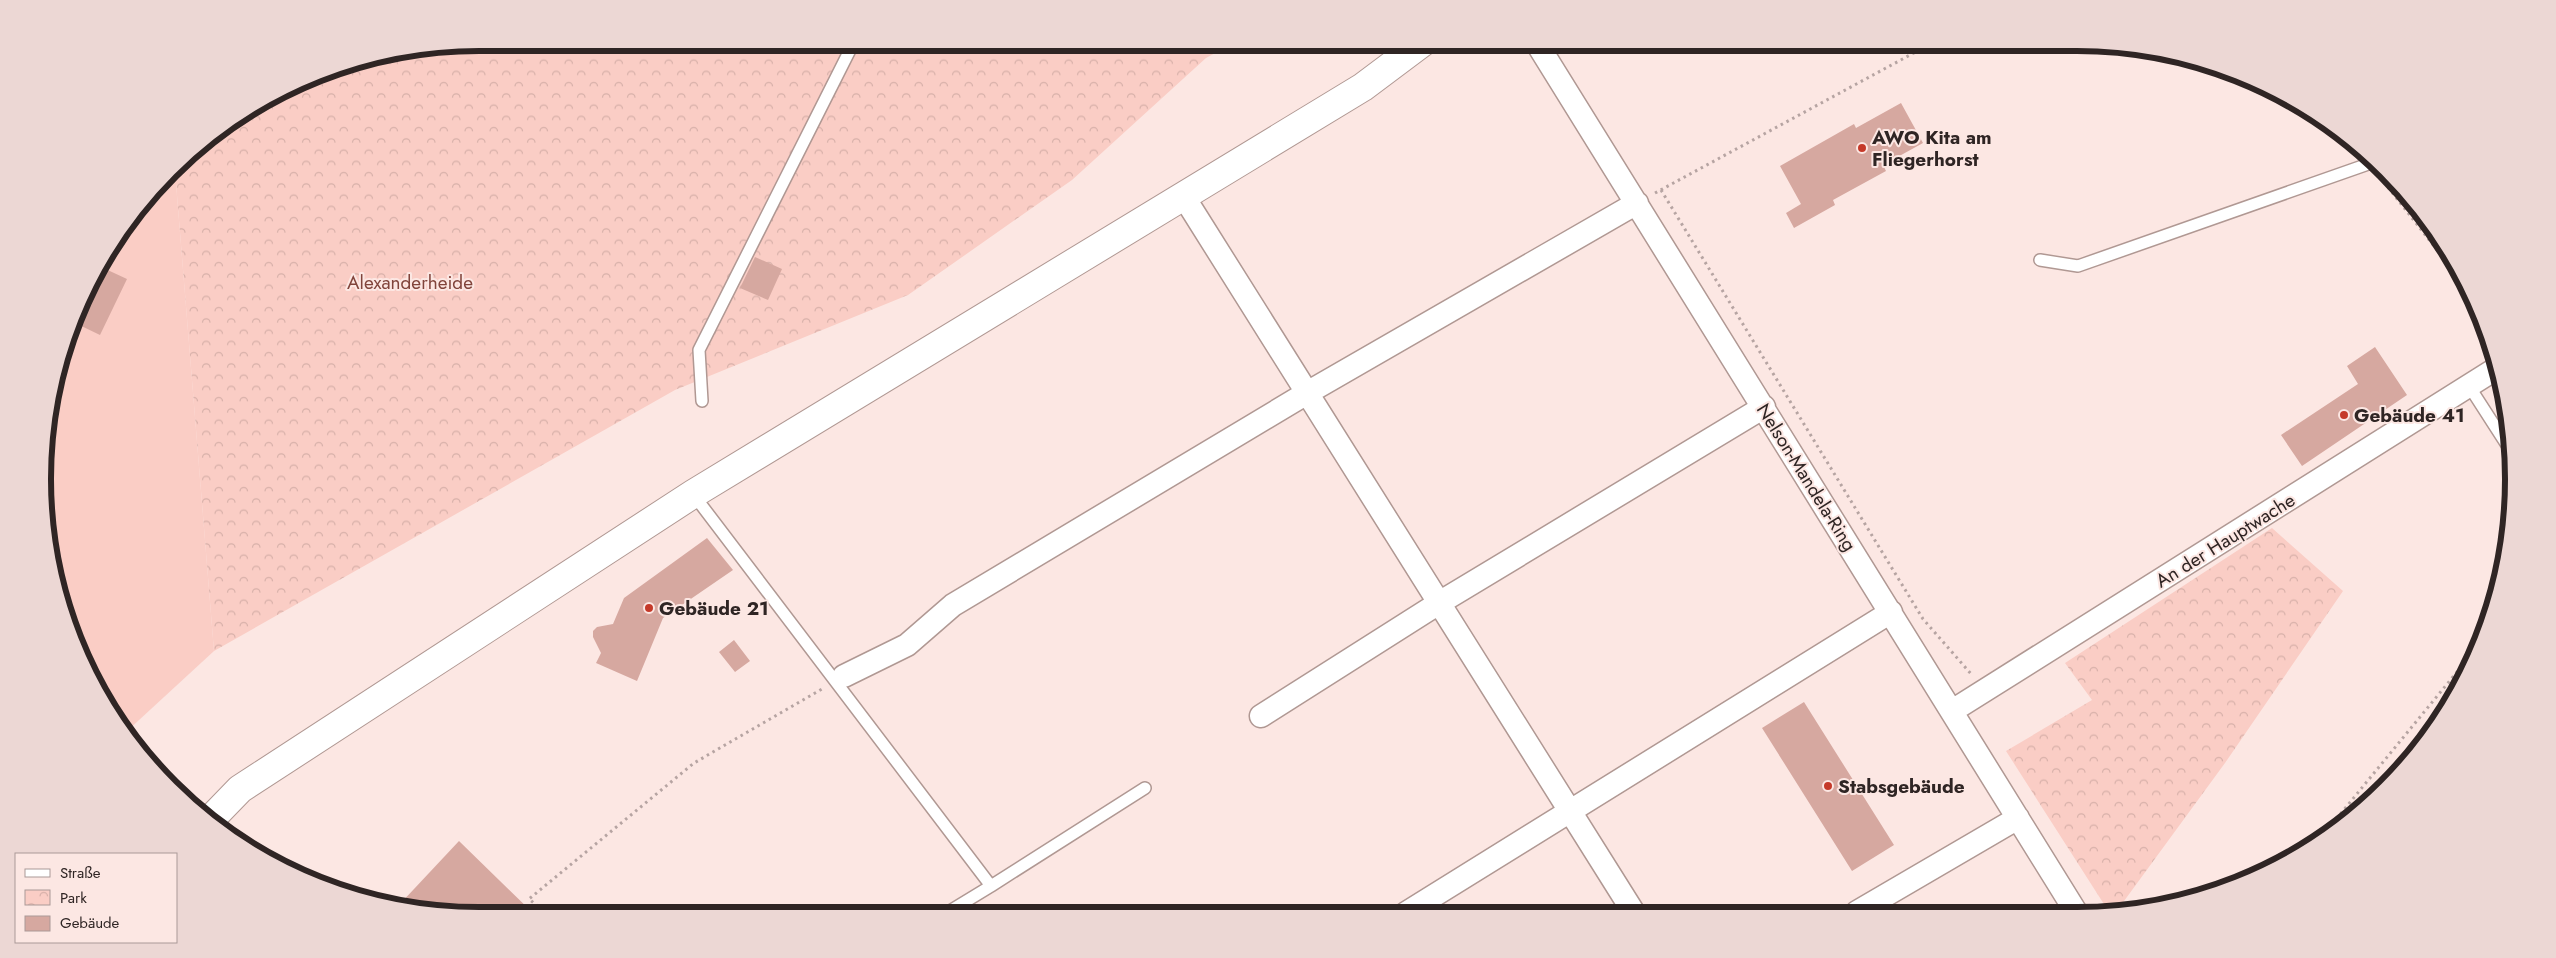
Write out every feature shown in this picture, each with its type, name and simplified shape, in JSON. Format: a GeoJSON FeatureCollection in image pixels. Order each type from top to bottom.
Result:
{"type":"FeatureCollection","features":[{"type":"Feature","properties":{"kind":"street"},"geometry":{"type":"LineString","coordinates":[[215,815],[240,789],[693,494],[1364,87],[1411,51]]}},
{"type":"Feature","properties":{"kind":"street","name":"Nelson-Mandela-Ring"},"geometry":{"type":"LineString","coordinates":[[1542,51],[2073,907]]}},
{"type":"Feature","properties":{"kind":"street"},"geometry":{"type":"LineString","coordinates":[[1184,197],[1630,907]]}},
{"type":"Feature","properties":{"kind":"street"},"geometry":{"type":"LineString","coordinates":[[844,676],[907,645],[953,605],[1307,392],[1637,203]]}},
{"type":"Feature","properties":{"kind":"street","name":"An der Hauptwache"},"geometry":{"type":"LineString","coordinates":[[1952,711],[2491,372]]}},
{"type":"Feature","properties":{"kind":"street"},"geometry":{"type":"LineString","coordinates":[[1261,716],[1439,603],[1764,407]]}},
{"type":"Feature","properties":{"kind":"street"},"geometry":{"type":"LineString","coordinates":[[1416,907],[1891,612]]}},
{"type":"Feature","properties":{"kind":"street"},"geometry":{"type":"LineString","coordinates":[[1866,907],[2018,818]]}},
{"type":"Feature","properties":{"kind":"lane"},"geometry":{"type":"LineString","coordinates":[[702,401],[699,350],[849,51]]}},
{"type":"Feature","properties":{"kind":"lane"},"geometry":{"type":"LineString","coordinates":[[2040,260],[2078,266],[2367,165]]}},
{"type":"Feature","properties":{"kind":"lane"},"geometry":{"type":"LineString","coordinates":[[2469,386],[2503,438]]}},
{"type":"Feature","properties":{"kind":"lane"},"geometry":{"type":"LineString","coordinates":[[693,494],[992,886]]}},
{"type":"Feature","properties":{"kind":"lane"},"geometry":{"type":"LineString","coordinates":[[957,907],[1145,788]]}},
{"type":"Feature","properties":{"kind":"path"},"geometry":{"type":"LineString","coordinates":[[1637,203],[1917,51]]}},
{"type":"Feature","properties":{"kind":"path"},"geometry":{"type":"LineString","coordinates":[[1661,190],[1922,619],[1986,690]]}},
{"type":"Feature","properties":{"kind":"path"},"geometry":{"type":"LineString","coordinates":[[2393,191],[2446,263]]}},
{"type":"Feature","properties":{"kind":"path"},"geometry":{"type":"LineString","coordinates":[[2337,818],[2462,666]]}},
{"type":"Feature","properties":{"kind":"path"},"geometry":{"type":"LineString","coordinates":[[538,907],[529,899],[694,764],[844,676]]}},
{"type":"Feature","properties":{"kind":"green space","name":"Alexanderheide"},"geometry":{"type":"Polygon","coordinates":[[[1219,51],[1206,58],[1072,180],[908,295],[675,390],[214,651],[176,178],[197,157],[241,123],[290,95],[342,74],[396,59],[451,52],[1219,51]]]}},
{"type":"Feature","properties":{"kind":"green space"},"geometry":{"type":"Polygon","coordinates":[[[176,178],[214,651],[131,727],[95,668],[74,616],[59,562],[52,507],[52,451],[59,396],[74,342],[84,315],[95,290],[123,241],[157,197],[176,178]]]}},
{"type":"Feature","properties":{"kind":"green space"},"geometry":{"type":"Polygon","coordinates":[[[2272,528],[2343,591],[2225,763],[2122,904],[2105,906],[2006,751],[2092,700],[2065,663],[2272,528]]]}},
{"type":"Feature","properties":{"kind":"building","name":"AWO Kita am Fliegerhorst"},"geometry":{"type":"Polygon","coordinates":[[[1901,103],[1923,143],[1883,165],[1886,171],[1833,200],[1835,205],[1794,228],[1786,213],[1801,204],[1780,166],[1854,124],[1856,128],[1901,103]]]}},
{"type":"Feature","properties":{"kind":"building"},"geometry":{"type":"Polygon","coordinates":[[[755,257],[782,269],[768,300],[740,288],[755,257]]]}},
{"type":"Feature","properties":{"kind":"building"},"geometry":{"type":"Polygon","coordinates":[[[106,269],[127,279],[100,335],[80,325],[95,290],[106,269]]]}},
{"type":"Feature","properties":{"kind":"building","name":"Gebäude 41"},"geometry":{"type":"Polygon","coordinates":[[[2375,347],[2407,395],[2302,466],[2281,435],[2358,384],[2347,366],[2375,347]]]}},
{"type":"Feature","properties":{"kind":"building","name":"Gebäude 21"},"geometry":{"type":"Polygon","coordinates":[[[707,538],[733,570],[663,618],[637,681],[596,663],[601,653],[593,637],[593,631],[597,627],[613,624],[624,598],[707,538]]]}},
{"type":"Feature","properties":{"kind":"building"},"geometry":{"type":"Polygon","coordinates":[[[734,640],[750,661],[735,672],[719,652],[734,640]]]}},
{"type":"Feature","properties":{"kind":"building","name":"Stabsgebäude"},"geometry":{"type":"Polygon","coordinates":[[[1804,702],[1894,845],[1852,871],[1762,728],[1804,702]]]}},
{"type":"Feature","properties":{"kind":"building"},"geometry":{"type":"Polygon","coordinates":[[[459,841],[527,907],[451,906],[404,900],[459,841]]]}},
{"type":"Feature","properties":{"kind":"place","name":"AWO Kita am Fliegerhorst"},"geometry":{"type":"Point","coordinates":[1862,148]}},
{"type":"Feature","properties":{"kind":"place","name":"Gebäude 41"},"geometry":{"type":"Point","coordinates":[2344,415]}},
{"type":"Feature","properties":{"kind":"place","name":"Gebäude 21"},"geometry":{"type":"Point","coordinates":[649,608]}},
{"type":"Feature","properties":{"kind":"place","name":"Stabsgebäude"},"geometry":{"type":"Point","coordinates":[1828,786]}}]}
